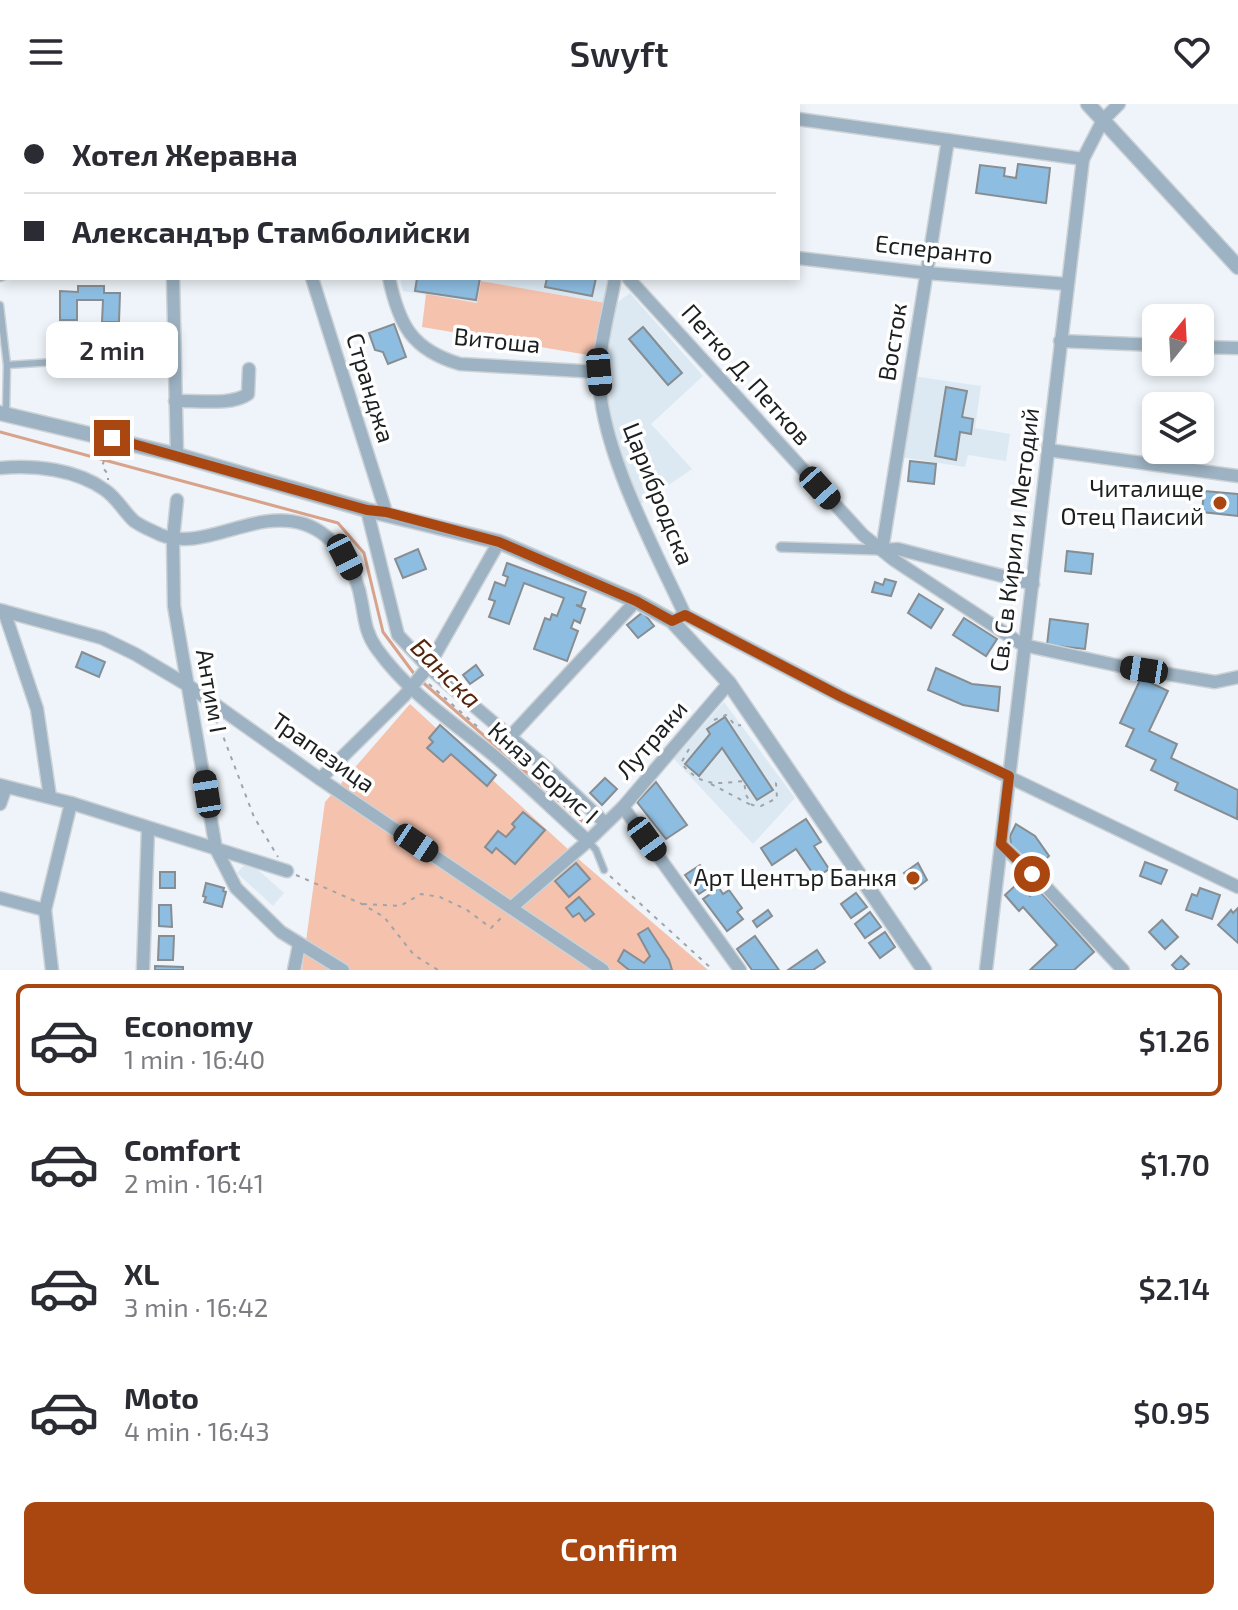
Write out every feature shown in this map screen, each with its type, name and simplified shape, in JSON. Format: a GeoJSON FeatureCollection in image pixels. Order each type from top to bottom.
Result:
{"type":"FeatureCollection","features":[{"type":"Feature","properties":{"kind":"street"},"geometry":{"type":"LineString","coordinates":[[1088,104],[1238,267]]}},
{"type":"Feature","properties":{"kind":"street","name":"Св. Св Кирил и Методий"},"geometry":{"type":"LineString","coordinates":[[986,970],[1083,159],[1103,120],[1119,104]]}},
{"type":"Feature","properties":{"kind":"street"},"geometry":{"type":"LineString","coordinates":[[800,119],[1083,159]]}},
{"type":"Feature","properties":{"kind":"street","name":"Восток"},"geometry":{"type":"LineString","coordinates":[[882,550],[948,140]]}},
{"type":"Feature","properties":{"kind":"street","name":"Есперанто"},"geometry":{"type":"LineString","coordinates":[[800,258],[926,273],[1067,284]]}},
{"type":"Feature","properties":{"kind":"street"},"geometry":{"type":"LineString","coordinates":[[173,280],[177,455]]}},
{"type":"Feature","properties":{"kind":"street","name":"Странджа"},"geometry":{"type":"LineString","coordinates":[[313,280],[386,512]]}},
{"type":"Feature","properties":{"kind":"street","name":"Витоша"},"geometry":{"type":"LineString","coordinates":[[389,280],[395,306],[412,338],[444,360],[460,364],[599,372]]}},
{"type":"Feature","properties":{"kind":"street","name":"Царибродска"},"geometry":{"type":"LineString","coordinates":[[615,280],[599,372],[603,412],[631,498],[678,618]]}},
{"type":"Feature","properties":{"kind":"street","name":"Петко Д. Петков"},"geometry":{"type":"LineString","coordinates":[[630,280],[863,535],[1023,645]]}},
{"type":"Feature","properties":{"kind":"street"},"geometry":{"type":"LineString","coordinates":[[1060,341],[1142,344]]}},
{"type":"Feature","properties":{"kind":"street"},"geometry":{"type":"LineString","coordinates":[[1214,347],[1238,348]]}},
{"type":"Feature","properties":{"kind":"street"},"geometry":{"type":"LineString","coordinates":[[175,401],[245,397],[248,394],[249,369]]}},
{"type":"Feature","properties":{"kind":"street"},"geometry":{"type":"LineString","coordinates":[[3,414],[177,455],[367,510],[386,512],[499,542],[678,618],[1238,887]]}},
{"type":"Feature","properties":{"kind":"street"},"geometry":{"type":"LineString","coordinates":[[1048,450],[1238,476]]}},
{"type":"Feature","properties":{"kind":"street"},"geometry":{"type":"LineString","coordinates":[[0,468],[33,466],[76,476],[104,489],[135,521],[173,539]]}},
{"type":"Feature","properties":{"kind":"street","name":"Антим I"},"geometry":{"type":"LineString","coordinates":[[177,500],[173,539],[174,606],[216,849],[236,888],[281,932],[343,970]]}},
{"type":"Feature","properties":{"kind":"street","name":"Княз Борис I"},"geometry":{"type":"LineString","coordinates":[[367,510],[398,635],[425,670],[548,769],[605,823]]}},
{"type":"Feature","properties":{"kind":"street","name":"Княз Борис I"},"geometry":{"type":"LineString","coordinates":[[173,539],[198,537],[262,520],[305,524],[329,537],[345,557],[357,580],[364,624],[375,646],[411,687],[588,841]]}},
{"type":"Feature","properties":{"kind":"street"},"geometry":{"type":"LineString","coordinates":[[320,779],[425,670],[499,542]]}},
{"type":"Feature","properties":{"kind":"street"},"geometry":{"type":"LineString","coordinates":[[781,547],[898,549],[1033,584]]}},
{"type":"Feature","properties":{"kind":"street"},"geometry":{"type":"LineString","coordinates":[[510,737],[636,601]]}},
{"type":"Feature","properties":{"kind":"street"},"geometry":{"type":"LineString","coordinates":[[2,611],[37,709],[50,797]]}},
{"type":"Feature","properties":{"kind":"street","name":"Трапезица"},"geometry":{"type":"LineString","coordinates":[[2,611],[102,638],[189,686],[320,779],[603,970]]}},
{"type":"Feature","properties":{"kind":"street"},"geometry":{"type":"LineString","coordinates":[[678,618],[729,683],[924,970]]}},
{"type":"Feature","properties":{"kind":"street"},"geometry":{"type":"LineString","coordinates":[[1023,645],[1215,682],[1238,677]]}},
{"type":"Feature","properties":{"kind":"street","name":"Лутраки"},"geometry":{"type":"LineString","coordinates":[[512,907],[623,807],[729,683]]}},
{"type":"Feature","properties":{"kind":"street"},"geometry":{"type":"LineString","coordinates":[[0,804],[3,786],[71,803],[287,871]]}},
{"type":"Feature","properties":{"kind":"street"},"geometry":{"type":"LineString","coordinates":[[52,970],[45,910],[71,803]]}},
{"type":"Feature","properties":{"kind":"street","name":"Княз Борис I"},"geometry":{"type":"LineString","coordinates":[[623,807],[740,970]]}},
{"type":"Feature","properties":{"kind":"street"},"geometry":{"type":"LineString","coordinates":[[143,970],[148,829]]}},
{"type":"Feature","properties":{"kind":"street"},"geometry":{"type":"LineString","coordinates":[[1001,844],[1048,889],[1123,970]]}},
{"type":"Feature","properties":{"kind":"street"},"geometry":{"type":"LineString","coordinates":[[0,898],[45,910]]}},
{"type":"Feature","properties":{"kind":"street"},"geometry":{"type":"LineString","coordinates":[[294,970],[299,945]]}},
{"type":"Feature","properties":{"kind":"lane"},"geometry":{"type":"LineString","coordinates":[[0,305],[7,365],[3,414]]}},
{"type":"Feature","properties":{"kind":"lane"},"geometry":{"type":"LineString","coordinates":[[7,365],[85,360]]}},
{"type":"Feature","properties":{"kind":"lane","name":"Княз Борис I"},"geometry":{"type":"LineString","coordinates":[[588,841],[596,850],[604,870]]}},
{"type":"Feature","properties":{"kind":"path"},"geometry":{"type":"LineString","coordinates":[[102,467],[108,448]]}},
{"type":"Feature","properties":{"kind":"path"},"geometry":{"type":"LineString","coordinates":[[193,711],[218,723],[254,817],[287,871],[384,917],[414,955],[438,970]]}},
{"type":"Feature","properties":{"kind":"path"},"geometry":{"type":"LineString","coordinates":[[714,719],[726,715],[736,726],[745,722]]}},
{"type":"Feature","properties":{"kind":"path"},"geometry":{"type":"LineString","coordinates":[[691,745],[681,763],[699,781],[744,781],[746,795],[752,805]]}},
{"type":"Feature","properties":{"kind":"path"},"geometry":{"type":"LineString","coordinates":[[710,783],[752,805],[761,806],[777,798],[776,783],[783,778]]}},
{"type":"Feature","properties":{"kind":"path"},"geometry":{"type":"LineString","coordinates":[[604,870],[713,970]]}},
{"type":"Feature","properties":{"kind":"path"},"geometry":{"type":"LineString","coordinates":[[362,904],[400,906],[421,894],[440,897],[467,910],[491,928],[512,907]]}},
{"type":"Feature","properties":{"kind":"shaded area"},"geometry":{"type":"Polygon","coordinates":[[[400,280],[610,280],[606,303],[481,281],[478,303],[403,291],[400,280]]]}},
{"type":"Feature","properties":{"kind":"shaded area"},"geometry":{"type":"Polygon","coordinates":[[[481,281],[606,303],[600,357],[422,327],[426,294],[477,303],[481,281]]]}},
{"type":"Feature","properties":{"kind":"shaded area"},"geometry":{"type":"Polygon","coordinates":[[[630,293],[703,376],[651,424],[692,469],[638,506],[606,420],[605,387],[614,305],[630,293]]]}},
{"type":"Feature","properties":{"kind":"shaded area"},"geometry":{"type":"Polygon","coordinates":[[[913,376],[981,386],[975,428],[1010,434],[1006,461],[968,455],[965,467],[900,457],[913,376]]]}},
{"type":"Feature","properties":{"kind":"shaded area"},"geometry":{"type":"Polygon","coordinates":[[[724,702],[795,798],[753,844],[674,759],[724,702]]]}},
{"type":"Feature","properties":{"kind":"shaded area"},"geometry":{"type":"Polygon","coordinates":[[[410,704],[583,863],[708,970],[672,970],[648,928],[638,935],[650,956],[644,963],[624,950],[618,961],[629,970],[302,970],[325,802],[410,704]],[[576,863],[555,881],[569,897],[589,879],[576,863]]]}},
{"type":"Feature","properties":{"kind":"shaded area"},"geometry":{"type":"Polygon","coordinates":[[[248,861],[284,893],[273,906],[237,873],[248,861]]]}},
{"type":"Feature","properties":{"kind":"building"},"geometry":{"type":"Polygon","coordinates":[[[1018,164],[1050,168],[1046,203],[976,193],[980,165],[1005,168],[1004,176],[1016,178],[1018,164]]]}},
{"type":"Feature","properties":{"kind":"building"},"geometry":{"type":"Polygon","coordinates":[[[417,280],[480,280],[476,300],[415,291],[417,280]]]}},
{"type":"Feature","properties":{"kind":"building"},"geometry":{"type":"Polygon","coordinates":[[[547,280],[596,280],[592,296],[545,287],[547,280]]]}},
{"type":"Feature","properties":{"kind":"building"},"geometry":{"type":"Polygon","coordinates":[[[78,286],[104,286],[104,293],[120,293],[119,322],[102,322],[103,300],[77,300],[77,320],[60,320],[60,291],[78,292],[78,286]]]}},
{"type":"Feature","properties":{"kind":"building"},"geometry":{"type":"Polygon","coordinates":[[[394,324],[406,357],[388,364],[383,352],[375,350],[369,333],[394,324]]]}},
{"type":"Feature","properties":{"kind":"building"},"geometry":{"type":"Polygon","coordinates":[[[643,327],[682,373],[668,385],[629,339],[643,327]]]}},
{"type":"Feature","properties":{"kind":"building"},"geometry":{"type":"Polygon","coordinates":[[[946,387],[967,391],[962,417],[973,419],[971,434],[960,432],[956,460],[935,456],[946,387]]]}},
{"type":"Feature","properties":{"kind":"building"},"geometry":{"type":"Polygon","coordinates":[[[910,461],[936,464],[934,484],[908,481],[910,461]]]}},
{"type":"Feature","properties":{"kind":"building","name":"Читалище Отец Паисий"},"geometry":{"type":"Polygon","coordinates":[[[1204,491],[1238,494],[1238,516],[1202,512],[1204,491]]]}},
{"type":"Feature","properties":{"kind":"building"},"geometry":{"type":"Polygon","coordinates":[[[418,549],[426,569],[403,578],[395,559],[418,549]]]}},
{"type":"Feature","properties":{"kind":"building"},"geometry":{"type":"Polygon","coordinates":[[[1067,551],[1093,554],[1091,574],[1065,571],[1067,551]]]}},
{"type":"Feature","properties":{"kind":"building"},"geometry":{"type":"Polygon","coordinates":[[[507,563],[586,592],[581,606],[576,605],[585,609],[580,623],[574,620],[571,628],[578,631],[567,661],[534,649],[545,618],[550,620],[552,614],[557,616],[564,598],[524,583],[509,624],[489,617],[495,601],[489,599],[495,582],[505,586],[508,577],[503,575],[507,563]]]}},
{"type":"Feature","properties":{"kind":"building"},"geometry":{"type":"Polygon","coordinates":[[[885,579],[896,582],[891,596],[872,592],[875,582],[883,585],[885,579]]]}},
{"type":"Feature","properties":{"kind":"building"},"geometry":{"type":"Polygon","coordinates":[[[919,594],[943,609],[931,628],[908,613],[919,594]]]}},
{"type":"Feature","properties":{"kind":"building"},"geometry":{"type":"Polygon","coordinates":[[[643,612],[654,626],[638,638],[627,625],[643,612]]]}},
{"type":"Feature","properties":{"kind":"building"},"geometry":{"type":"Polygon","coordinates":[[[964,618],[997,639],[986,656],[953,635],[964,618]]]}},
{"type":"Feature","properties":{"kind":"building"},"geometry":{"type":"Polygon","coordinates":[[[1050,619],[1088,624],[1085,649],[1047,645],[1050,619]]]}},
{"type":"Feature","properties":{"kind":"building"},"geometry":{"type":"Polygon","coordinates":[[[82,652],[105,662],[99,677],[76,667],[82,652]]]}},
{"type":"Feature","properties":{"kind":"building"},"geometry":{"type":"Polygon","coordinates":[[[476,665],[483,675],[470,684],[463,675],[476,665]]]}},
{"type":"Feature","properties":{"kind":"building"},"geometry":{"type":"Polygon","coordinates":[[[936,668],[972,684],[1000,687],[998,711],[963,705],[928,690],[936,668]]]}},
{"type":"Feature","properties":{"kind":"building"},"geometry":{"type":"Polygon","coordinates":[[[1141,678],[1168,691],[1149,731],[1177,744],[1171,758],[1238,790],[1237,819],[1175,790],[1178,783],[1151,770],[1156,760],[1126,746],[1134,729],[1120,723],[1141,678]]]}},
{"type":"Feature","properties":{"kind":"building"},"geometry":{"type":"Polygon","coordinates":[[[725,717],[773,790],[757,800],[722,748],[699,776],[685,764],[710,734],[707,729],[725,717]]]}},
{"type":"Feature","properties":{"kind":"building"},"geometry":{"type":"Polygon","coordinates":[[[440,725],[496,775],[487,786],[451,754],[443,762],[427,748],[433,742],[429,738],[440,725]]]}},
{"type":"Feature","properties":{"kind":"building"},"geometry":{"type":"Polygon","coordinates":[[[605,778],[617,789],[602,805],[590,793],[605,778]]]}},
{"type":"Feature","properties":{"kind":"building"},"geometry":{"type":"Polygon","coordinates":[[[656,782],[687,825],[666,839],[637,802],[656,782]]]}},
{"type":"Feature","properties":{"kind":"building"},"geometry":{"type":"Polygon","coordinates":[[[523,812],[545,830],[515,864],[496,848],[492,853],[485,847],[498,831],[506,837],[523,812]]]}},
{"type":"Feature","properties":{"kind":"building"},"geometry":{"type":"Polygon","coordinates":[[[806,819],[821,842],[814,846],[829,869],[816,878],[796,849],[772,865],[761,848],[806,819]]]}},
{"type":"Feature","properties":{"kind":"building"},"geometry":{"type":"Polygon","coordinates":[[[1016,824],[1035,836],[1049,856],[1035,870],[1011,845],[1010,836],[1016,824]]]}},
{"type":"Feature","properties":{"kind":"building"},"geometry":{"type":"Polygon","coordinates":[[[1145,862],[1167,870],[1161,884],[1140,876],[1145,862]]]}},
{"type":"Feature","properties":{"kind":"building"},"geometry":{"type":"Polygon","coordinates":[[[576,863],[590,879],[569,897],[555,881],[576,863]]]}},
{"type":"Feature","properties":{"kind":"building"},"geometry":{"type":"Polygon","coordinates":[[[918,863],[927,880],[915,889],[904,873],[918,863]]]}},
{"type":"Feature","properties":{"kind":"building"},"geometry":{"type":"Polygon","coordinates":[[[700,865],[714,884],[699,894],[685,875],[700,865]]]}},
{"type":"Feature","properties":{"kind":"building"},"geometry":{"type":"Polygon","coordinates":[[[160,872],[175,872],[175,888],[160,888],[160,872]]]}},
{"type":"Feature","properties":{"kind":"building"},"geometry":{"type":"Polygon","coordinates":[[[206,883],[224,888],[226,892],[222,907],[204,902],[206,883]]]}},
{"type":"Feature","properties":{"kind":"building"},"geometry":{"type":"Polygon","coordinates":[[[1018,883],[1030,896],[1038,889],[1094,952],[1074,970],[1030,970],[1057,945],[1023,907],[1019,911],[1005,895],[1018,883]]]}},
{"type":"Feature","properties":{"kind":"building"},"geometry":{"type":"Polygon","coordinates":[[[719,888],[723,894],[729,890],[742,908],[737,912],[743,919],[727,931],[703,899],[719,888]]]}},
{"type":"Feature","properties":{"kind":"building"},"geometry":{"type":"Polygon","coordinates":[[[1200,888],[1220,895],[1212,919],[1186,910],[1192,894],[1197,896],[1200,888]]]}},
{"type":"Feature","properties":{"kind":"building"},"geometry":{"type":"Polygon","coordinates":[[[856,893],[867,907],[851,918],[841,904],[856,893]]]}},
{"type":"Feature","properties":{"kind":"building"},"geometry":{"type":"Polygon","coordinates":[[[579,897],[594,914],[585,921],[579,913],[573,917],[566,908],[579,897]]]}},
{"type":"Feature","properties":{"kind":"building"},"geometry":{"type":"Polygon","coordinates":[[[159,905],[171,905],[172,927],[159,926],[159,905]]]}},
{"type":"Feature","properties":{"kind":"building"},"geometry":{"type":"Polygon","coordinates":[[[1238,908],[1238,943],[1218,925],[1231,910],[1233,913],[1238,908]]]}},
{"type":"Feature","properties":{"kind":"building"},"geometry":{"type":"Polygon","coordinates":[[[768,910],[772,916],[757,927],[753,921],[768,910]]]}},
{"type":"Feature","properties":{"kind":"building"},"geometry":{"type":"Polygon","coordinates":[[[870,912],[881,927],[865,938],[855,924],[870,912]]]}},
{"type":"Feature","properties":{"kind":"building"},"geometry":{"type":"Polygon","coordinates":[[[1162,920],[1178,937],[1165,949],[1149,932],[1162,920]]]}},
{"type":"Feature","properties":{"kind":"building"},"geometry":{"type":"Polygon","coordinates":[[[648,928],[672,970],[629,970],[618,961],[624,950],[644,963],[650,956],[638,934],[648,928]]]}},
{"type":"Feature","properties":{"kind":"building"},"geometry":{"type":"Polygon","coordinates":[[[885,932],[895,947],[880,958],[869,943],[885,932]]]}},
{"type":"Feature","properties":{"kind":"building"},"geometry":{"type":"Polygon","coordinates":[[[159,936],[174,936],[173,960],[158,960],[159,936]]]}},
{"type":"Feature","properties":{"kind":"building"},"geometry":{"type":"Polygon","coordinates":[[[755,936],[779,970],[752,970],[737,949],[755,936]]]}},
{"type":"Feature","properties":{"kind":"building"},"geometry":{"type":"Polygon","coordinates":[[[817,950],[825,962],[813,970],[788,970],[817,950]]]}},
{"type":"Feature","properties":{"kind":"building"},"geometry":{"type":"Polygon","coordinates":[[[1181,956],[1189,964],[1177,970],[1172,965],[1181,956]]]}},
{"type":"Feature","properties":{"kind":"building"},"geometry":{"type":"Polygon","coordinates":[[[155,966],[183,967],[183,970],[155,970],[155,966]]]}},
{"type":"Feature","properties":{"kind":"waterway","name":"Банска"},"geometry":{"type":"LineString","coordinates":[[0,432],[338,523],[364,553],[383,632],[415,675]]}},
{"type":"Feature","properties":{"kind":"waterway","name":"Банска"},"geometry":{"type":"LineString","coordinates":[[420,680],[588,826]]}},
{"type":"Feature","properties":{"kind":"place","name":"Читалище Отец Паисий"},"geometry":{"type":"Point","coordinates":[1220,503]}},
{"type":"Feature","properties":{"kind":"place","name":"Арт Център Банкя"},"geometry":{"type":"Point","coordinates":[913,878]}},
{"type":"Feature","properties":{"kind":"route"},"geometry":{"type":"LineString","coordinates":[[112,438],[367,510],[386,512],[499,542],[636,601],[672,621],[685,615],[840,696],[1009,776],[1001,844],[1032,874]]}}]}
